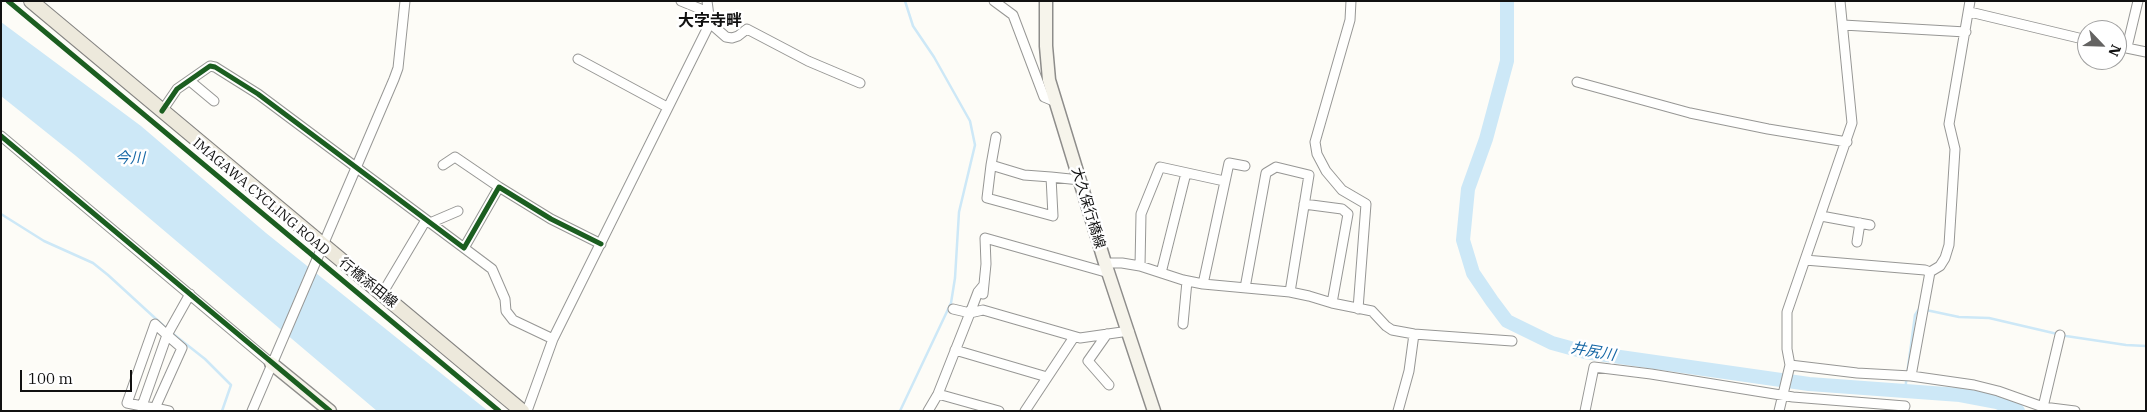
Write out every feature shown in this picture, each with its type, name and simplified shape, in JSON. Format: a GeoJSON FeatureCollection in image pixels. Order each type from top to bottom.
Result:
{"type":"FeatureCollection","features":[{"type":"Feature","properties":{"kind":"main road","name":"行橋添田線"},"geometry":{"type":"LineString","coordinates":[[31,1],[322,248],[382,294],[522,411]]}},
{"type":"Feature","properties":{"kind":"main road","name":"大久保行橋線"},"geometry":{"type":"LineString","coordinates":[[1046,1],[1046,46],[1049,80],[1107,268],[1154,411]]}},
{"type":"Feature","properties":{"kind":"main road"},"geometry":{"type":"LineString","coordinates":[[273,359],[330,411]]}},
{"type":"Feature","properties":{"kind":"street"},"geometry":{"type":"LineString","coordinates":[[252,411],[273,359],[358,168],[394,79],[398,68],[405,1]]}},
{"type":"Feature","properties":{"kind":"street"},"geometry":{"type":"LineString","coordinates":[[681,1],[708,12]]}},
{"type":"Feature","properties":{"kind":"street"},"geometry":{"type":"LineString","coordinates":[[527,411],[553,339],[710,23],[707,1]]}},
{"type":"Feature","properties":{"kind":"street"},"geometry":{"type":"LineString","coordinates":[[994,1],[1013,15],[1044,96],[1056,102]]}},
{"type":"Feature","properties":{"kind":"street"},"geometry":{"type":"LineString","coordinates":[[1350,1],[1350,20],[1316,142],[1317,154],[1326,171],[1342,190],[1366,204],[1358,309]]}},
{"type":"Feature","properties":{"kind":"street"},"geometry":{"type":"LineString","coordinates":[[1779,411],[1790,368],[1787,349],[1788,312],[1852,123],[1840,1]]}},
{"type":"Feature","properties":{"kind":"street"},"geometry":{"type":"LineString","coordinates":[[1911,376],[1930,272],[1940,266],[1949,245],[1955,149],[1949,124],[1970,12],[1970,1]]}},
{"type":"Feature","properties":{"kind":"street"},"geometry":{"type":"LineString","coordinates":[[2138,1],[2127,47],[2146,52]]}},
{"type":"Feature","properties":{"kind":"street"},"geometry":{"type":"LineString","coordinates":[[1970,12],[2077,38]]}},
{"type":"Feature","properties":{"kind":"street"},"geometry":{"type":"LineString","coordinates":[[710,23],[726,37],[732,38],[747,28],[808,61],[860,83]]}},
{"type":"Feature","properties":{"kind":"street"},"geometry":{"type":"LineString","coordinates":[[1843,25],[1966,32]]}},
{"type":"Feature","properties":{"kind":"street"},"geometry":{"type":"LineString","coordinates":[[578,59],[667,107]]}},
{"type":"Feature","properties":{"kind":"street"},"geometry":{"type":"LineString","coordinates":[[162,111],[177,89],[210,66],[221,70],[258,94],[492,269],[505,299],[506,311],[513,320],[553,339]]}},
{"type":"Feature","properties":{"kind":"street"},"geometry":{"type":"LineString","coordinates":[[190,81],[214,101]]}},
{"type":"Feature","properties":{"kind":"street"},"geometry":{"type":"LineString","coordinates":[[1577,82],[1690,113],[1768,129],[1847,142]]}},
{"type":"Feature","properties":{"kind":"street"},"geometry":{"type":"LineString","coordinates":[[1,136],[190,294],[273,359]]}},
{"type":"Feature","properties":{"kind":"street"},"geometry":{"type":"LineString","coordinates":[[996,137],[987,198],[1053,216],[1051,177]]}},
{"type":"Feature","properties":{"kind":"street"},"geometry":{"type":"LineString","coordinates":[[443,166],[455,157],[551,219],[601,244]]}},
{"type":"Feature","properties":{"kind":"street"},"geometry":{"type":"LineString","coordinates":[[1203,284],[1229,163],[1244,166]]}},
{"type":"Feature","properties":{"kind":"street"},"geometry":{"type":"LineString","coordinates":[[991,165],[1024,175],[1080,180]]}},
{"type":"Feature","properties":{"kind":"street"},"geometry":{"type":"LineString","coordinates":[[1245,288],[1266,173],[1276,166],[1309,175],[1290,292]]}},
{"type":"Feature","properties":{"kind":"street"},"geometry":{"type":"LineString","coordinates":[[1140,266],[1141,214],[1160,167],[1224,181]]}},
{"type":"Feature","properties":{"kind":"street"},"geometry":{"type":"LineString","coordinates":[[1161,273],[1186,173]]}},
{"type":"Feature","properties":{"kind":"street"},"geometry":{"type":"LineString","coordinates":[[464,248],[499,187]]}},
{"type":"Feature","properties":{"kind":"street"},"geometry":{"type":"LineString","coordinates":[[1304,204],[1342,209],[1348,214],[1332,303]]}},
{"type":"Feature","properties":{"kind":"street"},"geometry":{"type":"LineString","coordinates":[[382,294],[428,222],[458,211]]}},
{"type":"Feature","properties":{"kind":"street"},"geometry":{"type":"LineString","coordinates":[[1821,216],[1870,225]]}},
{"type":"Feature","properties":{"kind":"street"},"geometry":{"type":"LineString","coordinates":[[1857,242],[1860,223]]}},
{"type":"Feature","properties":{"kind":"street"},"geometry":{"type":"LineString","coordinates":[[928,411],[938,394],[978,292],[983,290],[986,264],[985,238],[1107,268],[1122,263],[1140,266],[1187,281],[1203,284],[1290,292],[1372,311],[1392,330],[1414,334],[1512,342]]}},
{"type":"Feature","properties":{"kind":"street"},"geometry":{"type":"LineString","coordinates":[[1805,260],[1925,270],[1930,272]]}},
{"type":"Feature","properties":{"kind":"street"},"geometry":{"type":"LineString","coordinates":[[1183,324],[1187,281]]}},
{"type":"Feature","properties":{"kind":"street"},"geometry":{"type":"LineString","coordinates":[[142,406],[168,336],[190,294]]}},
{"type":"Feature","properties":{"kind":"street"},"geometry":{"type":"LineString","coordinates":[[953,309],[970,313],[984,310],[1080,338],[1129,331]]}},
{"type":"Feature","properties":{"kind":"street"},"geometry":{"type":"LineString","coordinates":[[154,408],[182,348],[155,324],[127,403],[169,411]]}},
{"type":"Feature","properties":{"kind":"street"},"geometry":{"type":"LineString","coordinates":[[1107,334],[1088,361],[1109,384]]}},
{"type":"Feature","properties":{"kind":"street"},"geometry":{"type":"LineString","coordinates":[[1398,411],[1409,371],[1414,334]]}},
{"type":"Feature","properties":{"kind":"street"},"geometry":{"type":"LineString","coordinates":[[2045,409],[2060,335]]}},
{"type":"Feature","properties":{"kind":"street"},"geometry":{"type":"LineString","coordinates":[[1025,411],[1074,337]]}},
{"type":"Feature","properties":{"kind":"street"},"geometry":{"type":"LineString","coordinates":[[955,350],[1047,377]]}},
{"type":"Feature","properties":{"kind":"street"},"geometry":{"type":"LineString","coordinates":[[1585,411],[1594,368],[1651,374],[1783,394],[1905,406],[1903,411]]}},
{"type":"Feature","properties":{"kind":"street"},"geometry":{"type":"LineString","coordinates":[[1790,368],[1911,376],[1974,385],[1998,391],[2045,409],[2076,411]]}},
{"type":"Feature","properties":{"kind":"street"},"geometry":{"type":"LineString","coordinates":[[938,394],[1000,411]]}},
{"type":"Feature","properties":{"kind":"water","name":"今川"},"geometry":{"type":"Polygon","coordinates":[[[1,22],[141,126],[266,233],[488,411],[377,411],[76,156],[1,96],[1,22]]]}},
{"type":"Feature","properties":{"kind":"waterway"},"geometry":{"type":"LineString","coordinates":[[900,411],[951,303],[955,278],[959,212],[975,145],[970,121],[934,57],[913,26],[905,1]]}},
{"type":"Feature","properties":{"kind":"waterway","name":"井尻川"},"geometry":{"type":"LineString","coordinates":[[1507,1],[1507,61],[1486,139],[1468,189],[1463,240],[1473,273],[1507,321],[1552,343],[1585,352],[1809,384],[1960,395],[1997,402],[2018,411]]}},
{"type":"Feature","properties":{"kind":"waterway"},"geometry":{"type":"LineString","coordinates":[[1,214],[44,241],[93,263],[167,329]]}},
{"type":"Feature","properties":{"kind":"waterway"},"geometry":{"type":"LineString","coordinates":[[1905,390],[1915,315],[1921,309]]}},
{"type":"Feature","properties":{"kind":"waterway"},"geometry":{"type":"LineString","coordinates":[[1926,310],[1959,317],[1989,318],[2066,336],[2146,346]]}},
{"type":"Feature","properties":{"kind":"waterway"},"geometry":{"type":"LineString","coordinates":[[172,333],[205,359],[231,385],[222,411]]}},
{"type":"Feature","properties":{"kind":"cycle path","name":"IMAGAWA CYCLING ROAD"},"geometry":{"type":"LineString","coordinates":[[8,1],[499,411]]}},
{"type":"Feature","properties":{"kind":"cycle path"},"geometry":{"type":"LineString","coordinates":[[162,111],[177,89],[210,66],[215,67],[258,94],[464,248],[499,187],[551,219],[601,244]]}},
{"type":"Feature","properties":{"kind":"cycle path"},"geometry":{"type":"LineString","coordinates":[[1,136],[330,411]]}},
{"type":"Feature","properties":{"kind":"district","name":"大字寺畔"},"geometry":{"type":"Point","coordinates":[710,21]}}]}
